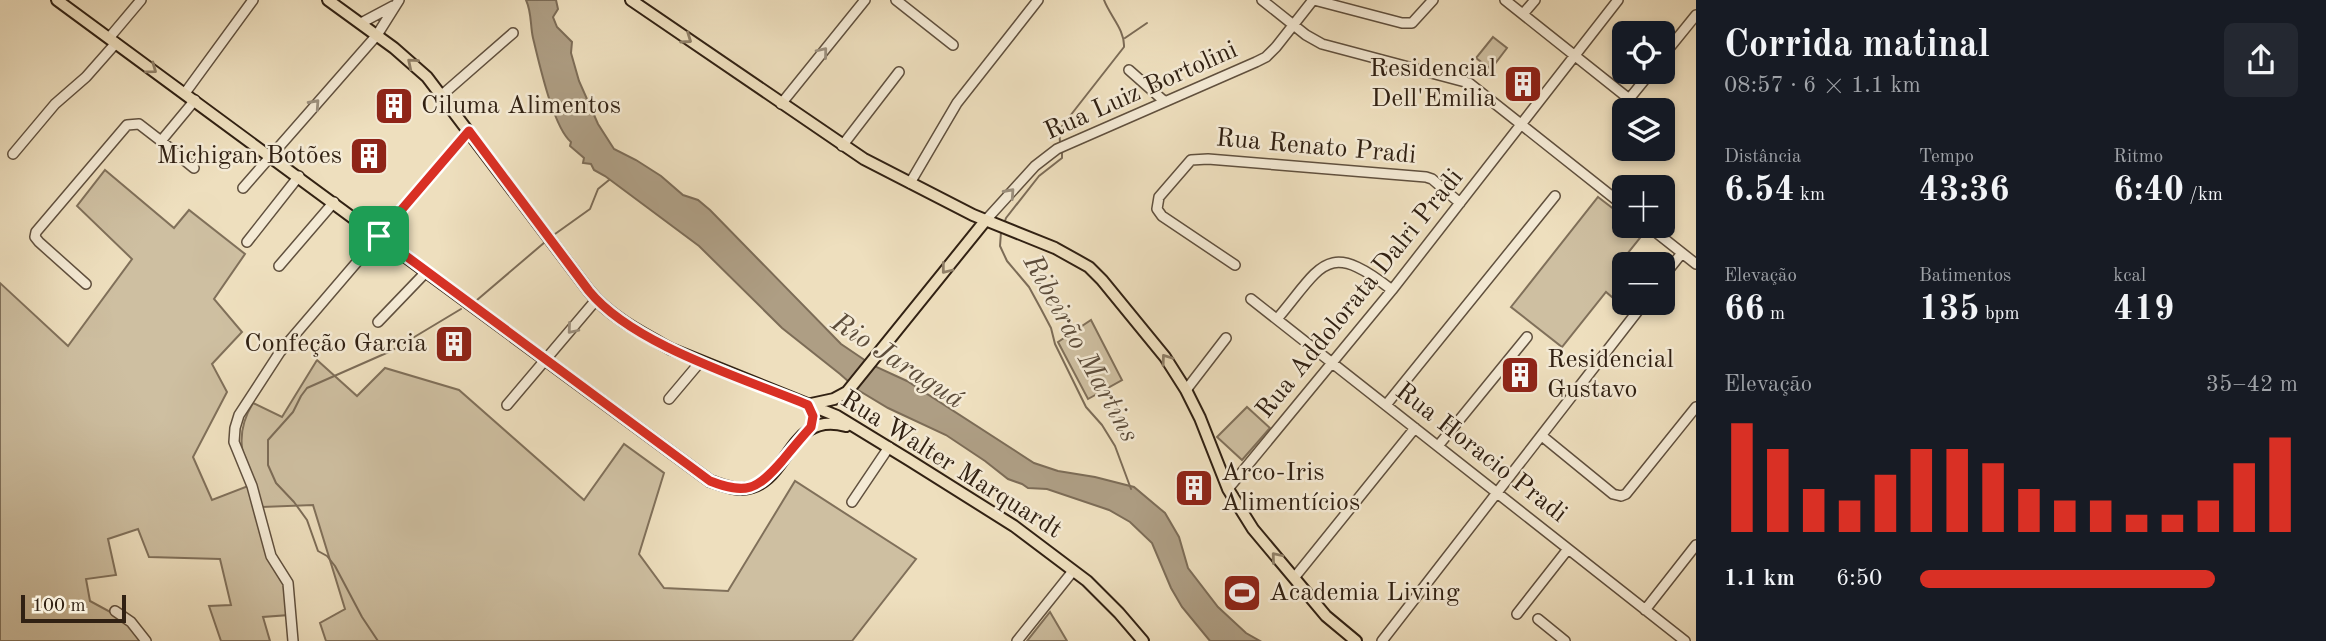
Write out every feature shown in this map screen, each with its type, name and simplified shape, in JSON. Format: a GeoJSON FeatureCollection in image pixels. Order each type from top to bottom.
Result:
{"type":"FeatureCollection","features":[{"type":"Feature","properties":{"kind":"main road"},"geometry":{"type":"LineString","coordinates":[[57,0],[710,481],[727,487],[741,489],[756,486],[766,480],[811,427],[813,416],[808,405],[828,402],[848,391],[985,221]]}},
{"type":"Feature","properties":{"kind":"main road","name":"Rua Walter Marquardt"},"geometry":{"type":"LineString","coordinates":[[328,0],[421,71],[442,95],[596,300],[611,313],[647,336],[836,416],[889,447],[1014,526],[1073,571],[1101,593],[1143,641]]}},
{"type":"Feature","properties":{"kind":"main road"},"geometry":{"type":"LineString","coordinates":[[631,0],[842,146],[985,221],[1055,248],[1089,267],[1165,357],[1186,390],[1228,489],[1253,529],[1326,616],[1356,641]]}},
{"type":"Feature","properties":{"kind":"main road"},"geometry":{"type":"LineString","coordinates":[[811,427],[831,422],[859,429]]}},
{"type":"Feature","properties":{"kind":"street"},"geometry":{"type":"LineString","coordinates":[[13,155],[55,104],[86,77],[141,0]]}},
{"type":"Feature","properties":{"kind":"street"},"geometry":{"type":"LineString","coordinates":[[161,141],[253,0]]}},
{"type":"Feature","properties":{"kind":"street"},"geometry":{"type":"LineString","coordinates":[[781,104],[865,0]]}},
{"type":"Feature","properties":{"kind":"street"},"geometry":{"type":"LineString","coordinates":[[896,0],[953,45]]}},
{"type":"Feature","properties":{"kind":"street"},"geometry":{"type":"LineString","coordinates":[[910,183],[948,115],[1038,0]]}},
{"type":"Feature","properties":{"kind":"street"},"geometry":{"type":"LineString","coordinates":[[1262,0],[1322,44],[1469,82],[1612,196]]}},
{"type":"Feature","properties":{"kind":"street","name":"Rua Luiz Bortolini"},"geometry":{"type":"LineString","coordinates":[[985,221],[1035,166],[1057,149],[1266,57],[1313,0],[1402,23],[1412,23],[1433,0]]}},
{"type":"Feature","properties":{"kind":"street"},"geometry":{"type":"LineString","coordinates":[[1505,0],[1628,98]]}},
{"type":"Feature","properties":{"kind":"street"},"geometry":{"type":"LineString","coordinates":[[1523,14],[1535,0]]}},
{"type":"Feature","properties":{"kind":"street","name":"Rua Addolorata Dalri Pradi"},"geometry":{"type":"LineString","coordinates":[[1228,489],[1392,290],[1618,0]]}},
{"type":"Feature","properties":{"kind":"street"},"geometry":{"type":"LineString","coordinates":[[361,23],[397,3]]}},
{"type":"Feature","properties":{"kind":"street"},"geometry":{"type":"LineString","coordinates":[[243,188],[377,35],[397,3]]}},
{"type":"Feature","properties":{"kind":"street"},"geometry":{"type":"LineString","coordinates":[[1675,41],[1696,15]]}},
{"type":"Feature","properties":{"kind":"street"},"geometry":{"type":"LineString","coordinates":[[442,95],[513,33]]}},
{"type":"Feature","properties":{"kind":"street"},"geometry":{"type":"LineString","coordinates":[[1129,70],[1164,101]]}},
{"type":"Feature","properties":{"kind":"street"},"geometry":{"type":"LineString","coordinates":[[842,146],[899,72]]}},
{"type":"Feature","properties":{"kind":"street"},"geometry":{"type":"LineString","coordinates":[[1630,98],[1641,84]]}},
{"type":"Feature","properties":{"kind":"street"},"geometry":{"type":"LineString","coordinates":[[86,284],[39,243],[35,237],[36,232],[127,125],[139,124],[194,169]]}},
{"type":"Feature","properties":{"kind":"street"},"geometry":{"type":"LineString","coordinates":[[293,641],[288,583],[271,556],[252,486],[234,442],[239,415],[280,352],[469,131]]}},
{"type":"Feature","properties":{"kind":"street","name":"Rua Renato Pradi"},"geometry":{"type":"LineString","coordinates":[[1236,265],[1162,216],[1157,209],[1159,197],[1191,160],[1209,159],[1426,177],[1460,203]]}},
{"type":"Feature","properties":{"kind":"street"},"geometry":{"type":"LineString","coordinates":[[247,242],[299,176]]}},
{"type":"Feature","properties":{"kind":"street"},"geometry":{"type":"LineString","coordinates":[[1387,405],[1555,196]]}},
{"type":"Feature","properties":{"kind":"street"},"geometry":{"type":"LineString","coordinates":[[279,266],[334,202]]}},
{"type":"Feature","properties":{"kind":"street"},"geometry":{"type":"LineString","coordinates":[[1663,238],[1696,264]]}},
{"type":"Feature","properties":{"kind":"street"},"geometry":{"type":"LineString","coordinates":[[1675,262],[1682,253]]}},
{"type":"Feature","properties":{"kind":"street"},"geometry":{"type":"LineString","coordinates":[[1277,319],[1319,269],[1335,261],[1356,265],[1392,290]]}},
{"type":"Feature","properties":{"kind":"street"},"geometry":{"type":"LineString","coordinates":[[378,322],[427,271]]}},
{"type":"Feature","properties":{"kind":"street","name":"Rua Horacio Pradi"},"geometry":{"type":"LineString","coordinates":[[1251,299],[1685,641]]}},
{"type":"Feature","properties":{"kind":"street"},"geometry":{"type":"LineString","coordinates":[[507,405],[596,300]]}},
{"type":"Feature","properties":{"kind":"street"},"geometry":{"type":"LineString","coordinates":[[1382,641],[1635,315]]}},
{"type":"Feature","properties":{"kind":"street"},"geometry":{"type":"LineString","coordinates":[[1438,446],[1527,337]]}},
{"type":"Feature","properties":{"kind":"street"},"geometry":{"type":"LineString","coordinates":[[1186,390],[1226,338]]}},
{"type":"Feature","properties":{"kind":"street"},"geometry":{"type":"LineString","coordinates":[[670,400],[701,361]]}},
{"type":"Feature","properties":{"kind":"street"},"geometry":{"type":"LineString","coordinates":[[1542,436],[1613,494],[1621,496],[1626,494],[1696,407]]}},
{"type":"Feature","properties":{"kind":"street"},"geometry":{"type":"LineString","coordinates":[[1294,578],[1415,428]]}},
{"type":"Feature","properties":{"kind":"street"},"geometry":{"type":"LineString","coordinates":[[852,502],[889,447]]}},
{"type":"Feature","properties":{"kind":"street"},"geometry":{"type":"LineString","coordinates":[[1645,610],[1696,545]]}},
{"type":"Feature","properties":{"kind":"street"},"geometry":{"type":"LineString","coordinates":[[1535,580],[1566,547]]}},
{"type":"Feature","properties":{"kind":"street"},"geometry":{"type":"LineString","coordinates":[[1517,614],[1566,547]]}},
{"type":"Feature","properties":{"kind":"street"},"geometry":{"type":"LineString","coordinates":[[1017,641],[1073,571]]}},
{"type":"Feature","properties":{"kind":"street"},"geometry":{"type":"LineString","coordinates":[[114,611],[131,622],[146,641]]}},
{"type":"Feature","properties":{"kind":"street"},"geometry":{"type":"LineString","coordinates":[[1538,619],[1564,640]]}},
{"type":"Feature","properties":{"kind":"shaded area"},"geometry":{"type":"Polygon","coordinates":[[[526,0],[556,0],[558,9],[553,17],[557,27],[572,42],[571,53],[579,81],[598,124],[614,149],[636,160],[683,195],[698,200],[710,210],[841,344],[872,365],[907,381],[1034,463],[1058,471],[1134,487],[1165,513],[1179,537],[1188,568],[1218,607],[1246,633],[1260,641],[1210,641],[1182,607],[1152,543],[1130,522],[1109,510],[1047,489],[1028,488],[1008,479],[946,435],[888,408],[858,390],[782,328],[699,246],[594,170],[591,164],[583,163],[584,158],[570,146],[571,142],[558,123],[553,109],[532,33],[526,0]]]}},
{"type":"Feature","properties":{"kind":"shaded area"},"geometry":{"type":"Polygon","coordinates":[[[1493,37],[1507,48],[1491,69],[1476,58],[1493,37]]]}},
{"type":"Feature","properties":{"kind":"shaded area"},"geometry":{"type":"Polygon","coordinates":[[[105,170],[174,228],[189,210],[245,254],[214,299],[242,332],[212,364],[227,392],[193,457],[212,500],[248,486],[282,577],[289,615],[263,617],[270,641],[221,641],[209,606],[231,605],[220,559],[149,557],[138,529],[108,539],[116,575],[86,579],[90,601],[127,621],[144,641],[0,641],[0,283],[68,346],[132,259],[77,206],[105,170]]]}},
{"type":"Feature","properties":{"kind":"shaded area"},"geometry":{"type":"Polygon","coordinates":[[[1598,197],[1612,208],[1612,238],[1640,238],[1629,252],[1612,252],[1612,297],[1606,292],[1562,347],[1511,307],[1598,197]]]}},
{"type":"Feature","properties":{"kind":"shaded area"},"geometry":{"type":"Polygon","coordinates":[[[1091,320],[1122,380],[1088,399],[1058,342],[1091,320]]]}},
{"type":"Feature","properties":{"kind":"shaded area"},"geometry":{"type":"Polygon","coordinates":[[[317,360],[357,396],[385,368],[459,390],[584,500],[624,444],[664,473],[639,554],[664,588],[728,591],[795,481],[916,559],[852,641],[326,641],[320,623],[345,609],[313,505],[262,507],[243,455],[242,443],[242,430],[253,403],[282,417],[317,360]]]}},
{"type":"Feature","properties":{"kind":"shaded area"},"geometry":{"type":"Polygon","coordinates":[[[1247,407],[1270,428],[1242,460],[1217,437],[1247,407]]]}},
{"type":"Feature","properties":{"kind":"shaded area"},"geometry":{"type":"Polygon","coordinates":[[[1050,612],[1067,641],[1027,641],[1050,612]]]}},
{"type":"Feature","properties":{"kind":"waterway","name":"Ribeirão Martins"},"geometry":{"type":"LineString","coordinates":[[1060,142],[1059,130],[1124,47],[1120,29],[1104,0]]}},
{"type":"Feature","properties":{"kind":"waterway"},"geometry":{"type":"LineString","coordinates":[[1125,38],[1147,23]]}},
{"type":"Feature","properties":{"kind":"waterway","name":"Ribeirão Martins"},"geometry":{"type":"LineString","coordinates":[[1004,224],[1039,176],[1062,158],[1062,151]]}},
{"type":"Feature","properties":{"kind":"waterway"},"geometry":{"type":"LineString","coordinates":[[555,234],[590,209],[598,189],[609,180]]}},
{"type":"Feature","properties":{"kind":"waterway","name":"Ribeirão Martins"},"geometry":{"type":"LineString","coordinates":[[1001,232],[1000,246],[1007,261],[1029,287],[1041,309],[1086,407],[1115,446],[1131,489]]}},
{"type":"Feature","properties":{"kind":"waterway"},"geometry":{"type":"LineString","coordinates":[[477,300],[545,242]]}},
{"type":"Feature","properties":{"kind":"waterway"},"geometry":{"type":"LineString","coordinates":[[378,641],[335,566],[327,556],[318,551],[307,520],[276,483],[268,465],[268,440],[293,412],[307,388],[391,351],[461,309]]}},
{"type":"Feature","properties":{"kind":"place","name":"Residencial Dell'Emilia"},"geometry":{"type":"Point","coordinates":[1523,84]}},
{"type":"Feature","properties":{"kind":"place","name":"Ciluma Alimentos"},"geometry":{"type":"Point","coordinates":[394,106]}},
{"type":"Feature","properties":{"kind":"place","name":"Michigan Botões"},"geometry":{"type":"Point","coordinates":[369,156]}},
{"type":"Feature","properties":{"kind":"place","name":"Confeção Garcia"},"geometry":{"type":"Point","coordinates":[454,344]}},
{"type":"Feature","properties":{"kind":"place","name":"Residencial Gustavo"},"geometry":{"type":"Point","coordinates":[1520,375]}},
{"type":"Feature","properties":{"kind":"place","name":"Arco-Iris Alimentícios"},"geometry":{"type":"Point","coordinates":[1194,488]}},
{"type":"Feature","properties":{"kind":"place","name":"Academia Living"},"geometry":{"type":"Point","coordinates":[1242,593]}},
{"type":"Feature","properties":{"kind":"route"},"geometry":{"type":"LineString","coordinates":[[469,131],[596,300],[611,313],[671,349],[808,405],[813,416],[811,427],[766,480],[756,486],[741,489],[710,481],[379,236],[469,131]]}},
{"type":"Feature","properties":{"kind":"water label","name":"Rio Jaraguá"},"geometry":{"type":"Point","coordinates":[897,362]}}]}
